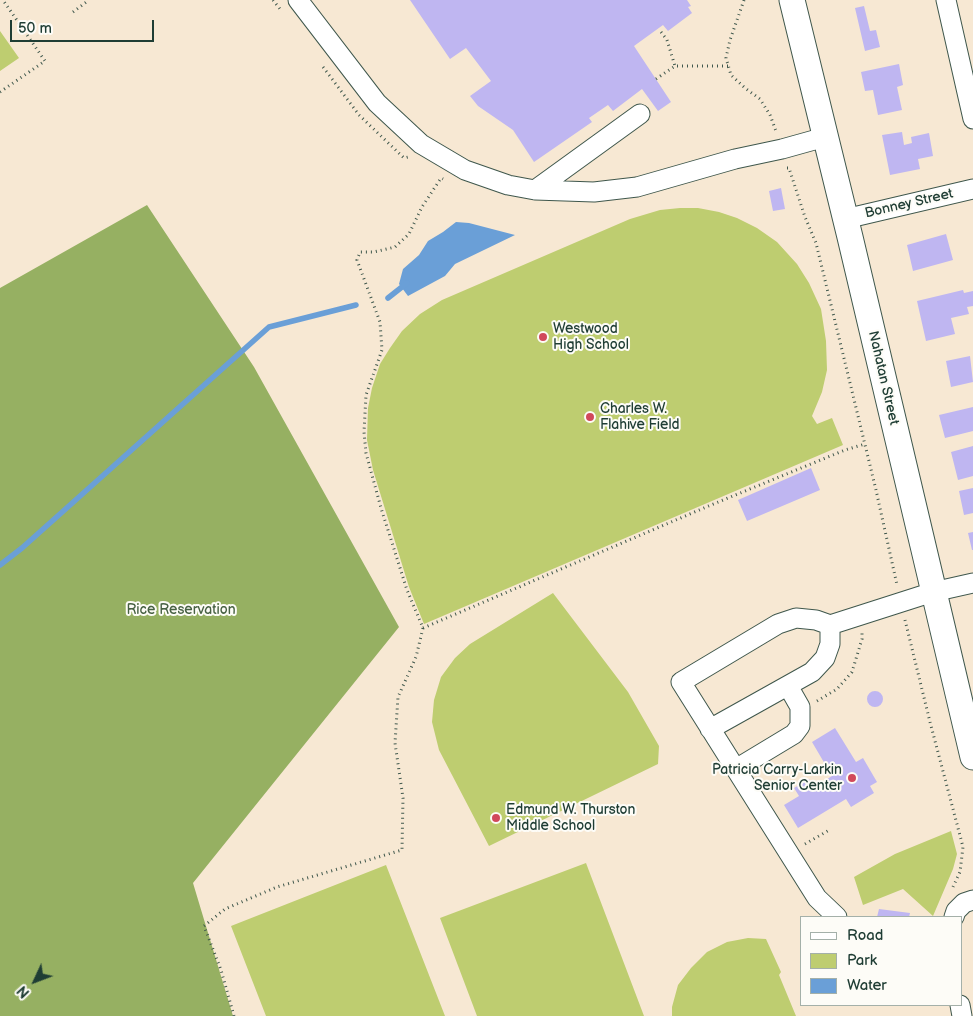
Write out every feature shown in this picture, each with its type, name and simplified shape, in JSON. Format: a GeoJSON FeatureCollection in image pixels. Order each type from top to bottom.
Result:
{"type":"FeatureCollection","features":[{"type":"Feature","properties":{"kind":"main road","name":"Nahatan Street"},"geometry":{"type":"LineString","coordinates":[[792,0],[973,753]]}},
{"type":"Feature","properties":{"kind":"street"},"geometry":{"type":"LineString","coordinates":[[298,0],[377,103],[421,144],[465,170],[508,185],[535,190],[594,192],[636,187],[735,159],[782,150],[825,136]]}},
{"type":"Feature","properties":{"kind":"street"},"geometry":{"type":"LineString","coordinates":[[946,0],[973,119]]}},
{"type":"Feature","properties":{"kind":"street"},"geometry":{"type":"LineString","coordinates":[[535,190],[640,114]]}},
{"type":"Feature","properties":{"kind":"street","name":"Bonney Street"},"geometry":{"type":"LineString","coordinates":[[845,219],[973,189]]}},
{"type":"Feature","properties":{"kind":"street"},"geometry":{"type":"LineString","coordinates":[[836,916],[817,898],[681,682],[778,624],[796,618],[816,620],[830,625],[933,592],[973,583]]}},
{"type":"Feature","properties":{"kind":"street"},"geometry":{"type":"LineString","coordinates":[[710,729],[812,672],[825,658],[830,644],[830,625]]}},
{"type":"Feature","properties":{"kind":"street"},"geometry":{"type":"LineString","coordinates":[[736,769],[794,734],[800,726],[800,706],[788,686]]}},
{"type":"Feature","properties":{"kind":"street"},"geometry":{"type":"LineString","coordinates":[[954,916],[956,910],[964,903],[973,900]]}},
{"type":"Feature","properties":{"kind":"path"},"geometry":{"type":"LineString","coordinates":[[0,92],[45,61],[3,0]]}},
{"type":"Feature","properties":{"kind":"path"},"geometry":{"type":"LineString","coordinates":[[73,12],[89,0]]}},
{"type":"Feature","properties":{"kind":"path"},"geometry":{"type":"LineString","coordinates":[[744,0],[730,40],[726,58],[731,75],[744,88],[760,99],[770,115],[778,138]]}},
{"type":"Feature","properties":{"kind":"path"},"geometry":{"type":"LineString","coordinates":[[661,32],[667,40],[675,66]]}},
{"type":"Feature","properties":{"kind":"path"},"geometry":{"type":"LineString","coordinates":[[656,79],[675,66],[729,66]]}},
{"type":"Feature","properties":{"kind":"path"},"geometry":{"type":"LineString","coordinates":[[780,169],[789,168],[804,217],[816,243],[866,444],[930,722],[963,847],[960,872],[950,893]]}},
{"type":"Feature","properties":{"kind":"path"},"geometry":{"type":"LineString","coordinates":[[234,1016],[221,970],[204,926],[225,909],[277,887],[402,850],[403,798],[395,742],[398,697],[416,657],[423,628],[404,582],[366,453],[364,432],[366,395],[382,350],[380,322],[356,260],[360,252],[374,252],[395,247],[409,234],[422,207],[441,178],[449,182]]}},
{"type":"Feature","properties":{"kind":"path"},"geometry":{"type":"LineString","coordinates":[[423,628],[711,505],[845,450],[866,444]]}},
{"type":"Feature","properties":{"kind":"green space"},"geometry":{"type":"Polygon","coordinates":[[[0,31],[19,58],[0,71],[0,31]]]}},
{"type":"Feature","properties":{"kind":"green space","name":"Rice Reservation"},"geometry":{"type":"Polygon","coordinates":[[[147,205],[254,367],[399,627],[193,883],[233,1016],[0,1016],[0,288],[147,205]]]}},
{"type":"Feature","properties":{"kind":"green space","name":"Charles W. Flahive Field"},"geometry":{"type":"Polygon","coordinates":[[[698,208],[737,218],[757,228],[777,242],[797,264],[809,283],[821,309],[826,341],[827,370],[822,392],[812,416],[817,424],[832,418],[843,445],[424,624],[409,587],[373,470],[367,440],[368,408],[380,364],[402,331],[420,314],[442,300],[630,219],[660,210],[698,208]]]}},
{"type":"Feature","properties":{"kind":"green space"},"geometry":{"type":"Polygon","coordinates":[[[553,593],[628,692],[659,746],[658,764],[489,846],[439,750],[432,722],[434,700],[441,677],[455,658],[470,644],[553,593]]]}},
{"type":"Feature","properties":{"kind":"green space"},"geometry":{"type":"Polygon","coordinates":[[[951,831],[957,854],[953,869],[933,916],[903,889],[863,905],[854,877],[895,854],[951,831]]]}},
{"type":"Feature","properties":{"kind":"green space"},"geometry":{"type":"Polygon","coordinates":[[[586,863],[644,1016],[477,1016],[440,918],[586,863]]]}},
{"type":"Feature","properties":{"kind":"green space"},"geometry":{"type":"Polygon","coordinates":[[[386,865],[445,1016],[266,1016],[231,926],[386,865]]]}},
{"type":"Feature","properties":{"kind":"green space"},"geometry":{"type":"Polygon","coordinates":[[[748,938],[766,939],[781,972],[779,975],[796,1016],[672,1016],[672,1007],[678,985],[691,968],[707,952],[727,942],[748,938]]]}},
{"type":"Feature","properties":{"kind":"water"},"geometry":{"type":"Polygon","coordinates":[[[456,222],[469,223],[515,235],[455,264],[445,276],[408,296],[399,284],[403,269],[419,255],[428,241],[456,222]]]}},
{"type":"Feature","properties":{"kind":"building"},"geometry":{"type":"Polygon","coordinates":[[[410,0],[687,0],[691,6],[688,7],[692,13],[668,31],[663,25],[634,46],[671,102],[658,111],[642,89],[613,111],[608,105],[589,118],[592,122],[534,162],[513,130],[478,106],[470,96],[491,81],[466,48],[450,59],[410,0]]]}},
{"type":"Feature","properties":{"kind":"building"},"geometry":{"type":"Polygon","coordinates":[[[864,6],[870,31],[876,30],[880,47],[865,51],[855,8],[864,6]]]}},
{"type":"Feature","properties":{"kind":"building"},"geometry":{"type":"Polygon","coordinates":[[[899,64],[903,85],[897,87],[902,110],[878,115],[873,90],[865,91],[861,72],[899,64]]]}},
{"type":"Feature","properties":{"kind":"building"},"geometry":{"type":"Polygon","coordinates":[[[902,132],[904,145],[912,143],[911,137],[929,133],[933,156],[918,159],[920,169],[890,175],[882,135],[902,132]]]}},
{"type":"Feature","properties":{"kind":"building"},"geometry":{"type":"Polygon","coordinates":[[[781,188],[785,209],[773,211],[769,191],[781,188]]]}},
{"type":"Feature","properties":{"kind":"building"},"geometry":{"type":"Polygon","coordinates":[[[946,234],[953,260],[913,271],[907,245],[946,234]]]}},
{"type":"Feature","properties":{"kind":"building"},"geometry":{"type":"Polygon","coordinates":[[[963,290],[964,293],[973,291],[973,306],[967,307],[969,314],[951,318],[955,334],[926,341],[917,301],[963,290]]]}},
{"type":"Feature","properties":{"kind":"building"},"geometry":{"type":"Polygon","coordinates":[[[970,356],[973,382],[951,387],[946,361],[970,356]]]}},
{"type":"Feature","properties":{"kind":"building"},"geometry":{"type":"Polygon","coordinates":[[[973,407],[973,431],[945,438],[939,415],[973,407]]]}},
{"type":"Feature","properties":{"kind":"building"},"geometry":{"type":"Polygon","coordinates":[[[973,446],[973,476],[958,480],[951,452],[973,446]]]}},
{"type":"Feature","properties":{"kind":"building"},"geometry":{"type":"Polygon","coordinates":[[[811,468],[820,490],[747,521],[738,500],[811,468]]]}},
{"type":"Feature","properties":{"kind":"building"},"geometry":{"type":"Polygon","coordinates":[[[973,488],[973,513],[964,515],[959,491],[973,488]]]}},
{"type":"Feature","properties":{"kind":"building"},"geometry":{"type":"Polygon","coordinates":[[[973,532],[973,550],[972,550],[968,533],[973,532]]]}},
{"type":"Feature","properties":{"kind":"building"},"geometry":{"type":"Polygon","coordinates":[[[872,691],[878,691],[883,696],[881,705],[872,707],[867,702],[867,696],[872,691]]]}},
{"type":"Feature","properties":{"kind":"building","name":"Patricia Carry-Larkin Senior Center"},"geometry":{"type":"Polygon","coordinates":[[[835,728],[856,762],[863,758],[877,782],[870,786],[874,793],[851,807],[846,799],[798,828],[784,805],[799,796],[794,788],[809,779],[814,787],[832,776],[812,742],[835,728]]]}},
{"type":"Feature","properties":{"kind":"building"},"geometry":{"type":"Polygon","coordinates":[[[879,909],[910,913],[909,916],[877,916],[879,909]]]}},
{"type":"Feature","properties":{"kind":"waterway"},"geometry":{"type":"LineString","coordinates":[[388,298],[407,283]]}},
{"type":"Feature","properties":{"kind":"waterway"},"geometry":{"type":"LineString","coordinates":[[0,565],[22,548],[269,327],[356,305]]}},
{"type":"Feature","properties":{"kind":"place","name":"Westwood High School"},"geometry":{"type":"Point","coordinates":[543,337]}},
{"type":"Feature","properties":{"kind":"place","name":"Charles W. Flahive Field"},"geometry":{"type":"Point","coordinates":[590,417]}},
{"type":"Feature","properties":{"kind":"place","name":"Patricia Carry-Larkin Senior Center"},"geometry":{"type":"Point","coordinates":[852,778]}},
{"type":"Feature","properties":{"kind":"place","name":"Edmund W. Thurston Middle School"},"geometry":{"type":"Point","coordinates":[496,818]}}]}
